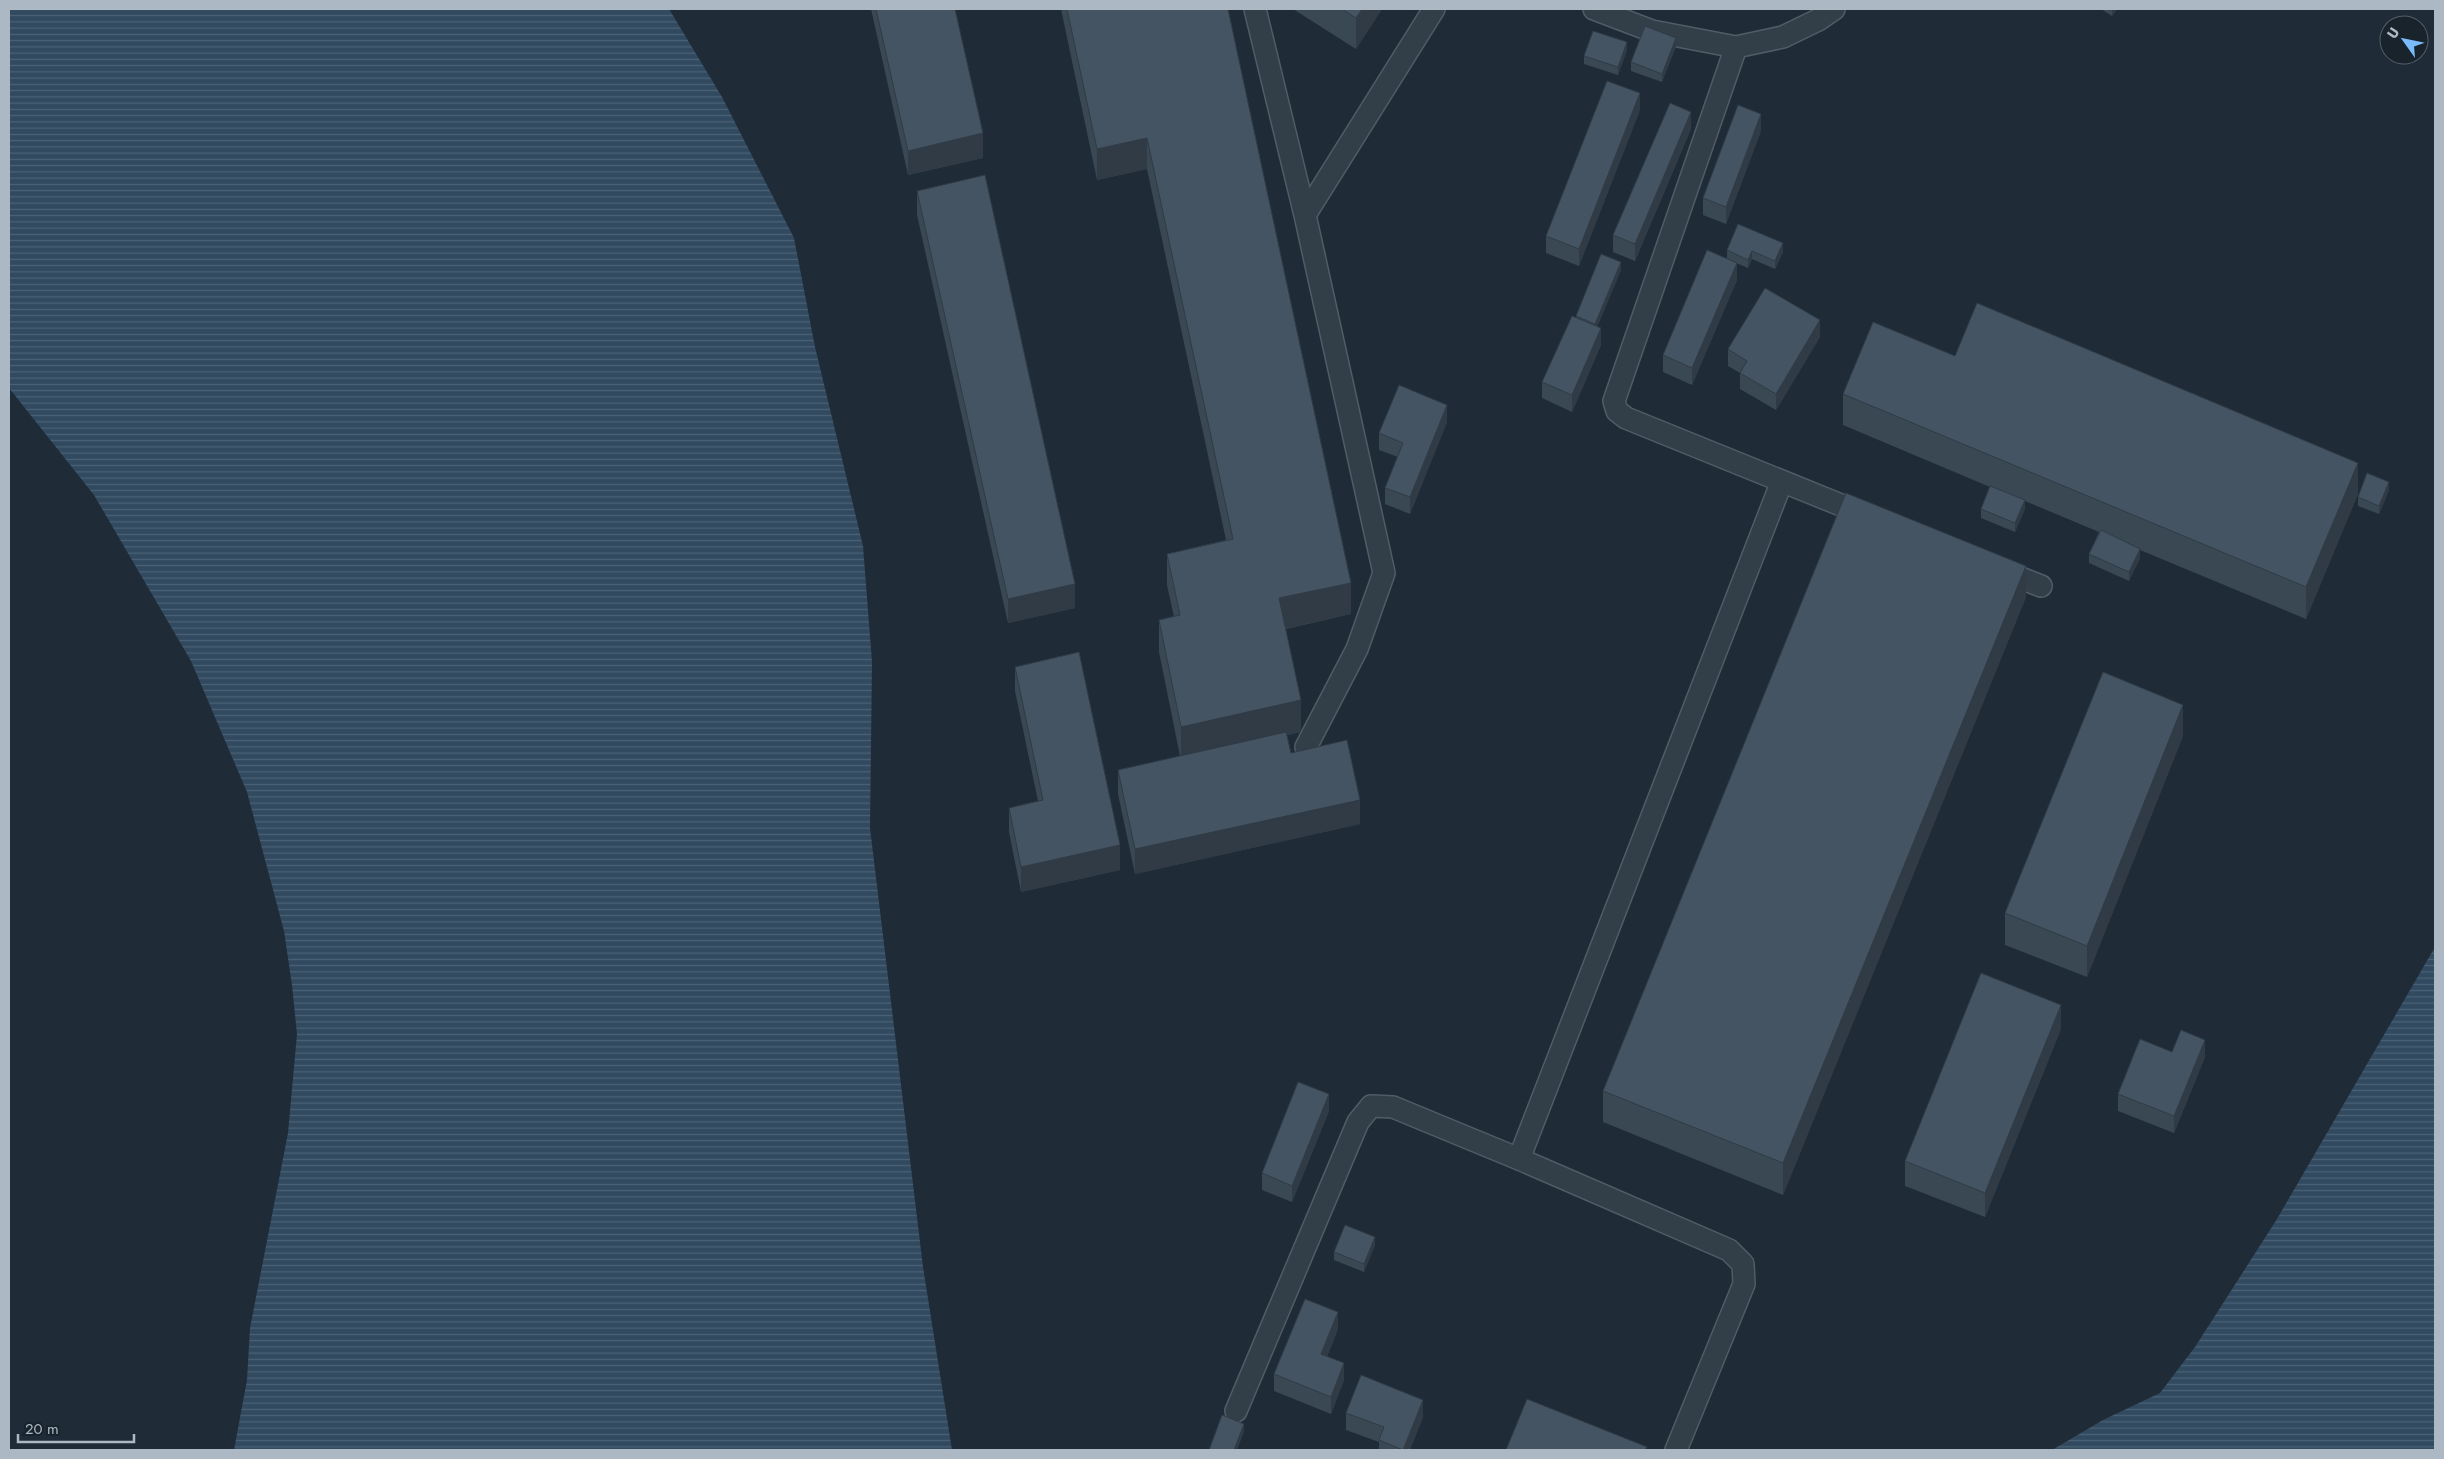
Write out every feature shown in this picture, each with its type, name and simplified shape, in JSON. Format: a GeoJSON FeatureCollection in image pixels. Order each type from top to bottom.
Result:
{"type":"FeatureCollection","features":[{"type":"Feature","properties":{"kind":"lane"},"geometry":{"type":"LineString","coordinates":[[1255,9],[1305,214],[1384,573],[1356,649],[1306,747]]}},
{"type":"Feature","properties":{"kind":"lane"},"geometry":{"type":"LineString","coordinates":[[1305,214],[1434,9]]}},
{"type":"Feature","properties":{"kind":"lane"},"geometry":{"type":"LineString","coordinates":[[1594,9],[1652,30],[1736,47],[1783,38],[1818,20],[1834,9]]}},
{"type":"Feature","properties":{"kind":"lane"},"geometry":{"type":"LineString","coordinates":[[1736,47],[1614,400],[1617,411],[1626,418],[1884,522]]}},
{"type":"Feature","properties":{"kind":"lane"},"geometry":{"type":"LineString","coordinates":[[1519,1159],[1782,481]]}},
{"type":"Feature","properties":{"kind":"lane"},"geometry":{"type":"LineString","coordinates":[[1976,560],[2041,586]]}},
{"type":"Feature","properties":{"kind":"lane"},"geometry":{"type":"LineString","coordinates":[[1236,1411],[1358,1122],[1371,1106],[1393,1107],[1729,1250],[1743,1264],[1744,1284],[1676,1450]]}},
{"type":"Feature","properties":{"kind":"water"},"geometry":{"type":"Polygon","coordinates":[[[9,9],[669,9],[722,97],[794,238],[815,347],[863,546],[872,662],[870,828],[923,1267],[952,1450],[234,1450],[247,1380],[250,1328],[288,1133],[297,1034],[284,931],[247,792],[191,661],[94,495],[9,388],[9,9]]]}},
{"type":"Feature","properties":{"kind":"water"},"geometry":{"type":"Polygon","coordinates":[[[2435,947],[2435,1450],[2052,1450],[2103,1420],[2160,1393],[2195,1347],[2277,1219],[2435,947]]]}},
{"type":"Feature","properties":{"kind":"building"},"geometry":{"type":"Polygon","coordinates":[[[876,9],[955,9],[983,133],[908,151],[876,9]]]}},
{"type":"Feature","properties":{"kind":"building"},"geometry":{"type":"Polygon","coordinates":[[[1067,9],[1228,9],[1351,583],[1279,598],[1301,700],[1181,727],[1159,620],[1180,615],[1167,554],[1233,539],[1147,138],[1097,149],[1067,9]]]}},
{"type":"Feature","properties":{"kind":"building"},"geometry":{"type":"Polygon","coordinates":[[[1342,9],[1362,9],[1356,18],[1342,9]]]}},
{"type":"Feature","properties":{"kind":"building"},"geometry":{"type":"Polygon","coordinates":[[[1645,26],[1676,38],[1662,74],[1631,62],[1645,26]]]}},
{"type":"Feature","properties":{"kind":"building"},"geometry":{"type":"Polygon","coordinates":[[[1593,31],[1627,42],[1618,67],[1584,56],[1593,31]]]}},
{"type":"Feature","properties":{"kind":"building"},"geometry":{"type":"Polygon","coordinates":[[[1607,81],[1640,93],[1579,249],[1546,236],[1607,81]]]}},
{"type":"Feature","properties":{"kind":"building"},"geometry":{"type":"Polygon","coordinates":[[[1670,103],[1691,112],[1635,244],[1613,235],[1670,103]]]}},
{"type":"Feature","properties":{"kind":"building"},"geometry":{"type":"Polygon","coordinates":[[[1738,105],[1761,114],[1726,207],[1703,198],[1738,105]]]}},
{"type":"Feature","properties":{"kind":"building"},"geometry":{"type":"Polygon","coordinates":[[[985,175],[1075,584],[1008,599],[917,191],[985,175]]]}},
{"type":"Feature","properties":{"kind":"building"},"geometry":{"type":"Polygon","coordinates":[[[1738,224],[1783,243],[1775,261],[1752,251],[1748,260],[1727,250],[1738,224]]]}},
{"type":"Feature","properties":{"kind":"building"},"geometry":{"type":"Polygon","coordinates":[[[1707,250],[1737,263],[1692,368],[1663,355],[1707,250]]]}},
{"type":"Feature","properties":{"kind":"building"},"geometry":{"type":"Polygon","coordinates":[[[1601,254],[1621,262],[1595,324],[1576,316],[1601,254]]]}},
{"type":"Feature","properties":{"kind":"building"},"geometry":{"type":"Polygon","coordinates":[[[1765,288],[1820,320],[1776,394],[1740,373],[1747,361],[1728,349],[1765,288]]]}},
{"type":"Feature","properties":{"kind":"building"},"geometry":{"type":"Polygon","coordinates":[[[1977,303],[2358,463],[2306,587],[1843,394],[1873,322],[1955,356],[1977,303]]]}},
{"type":"Feature","properties":{"kind":"building"},"geometry":{"type":"Polygon","coordinates":[[[1572,316],[1601,328],[1572,395],[1542,382],[1572,316]]]}},
{"type":"Feature","properties":{"kind":"building"},"geometry":{"type":"Polygon","coordinates":[[[1399,385],[1447,405],[1410,497],[1385,488],[1403,443],[1379,433],[1399,385]]]}},
{"type":"Feature","properties":{"kind":"building"},"geometry":{"type":"Polygon","coordinates":[[[2367,473],[2389,482],[2379,506],[2358,497],[2367,473]]]}},
{"type":"Feature","properties":{"kind":"building"},"geometry":{"type":"Polygon","coordinates":[[[1990,486],[2025,500],[2015,523],[1981,509],[1990,486]]]}},
{"type":"Feature","properties":{"kind":"building"},"geometry":{"type":"Polygon","coordinates":[[[1846,493],[2026,566],[1783,1163],[1603,1091],[1846,493]]]}},
{"type":"Feature","properties":{"kind":"building"},"geometry":{"type":"Polygon","coordinates":[[[2101,530],[2140,549],[2129,572],[2089,554],[2101,530]]]}},
{"type":"Feature","properties":{"kind":"building"},"geometry":{"type":"Polygon","coordinates":[[[1079,652],[1120,845],[1021,867],[1009,808],[1043,800],[1015,667],[1079,652]]]}},
{"type":"Feature","properties":{"kind":"building"},"geometry":{"type":"Polygon","coordinates":[[[2103,672],[2183,705],[2087,946],[2005,913],[2103,672]]]}},
{"type":"Feature","properties":{"kind":"building"},"geometry":{"type":"Polygon","coordinates":[[[1286,732],[1291,753],[1347,740],[1360,800],[1135,849],[1118,770],[1286,732]]]}},
{"type":"Feature","properties":{"kind":"building"},"geometry":{"type":"Polygon","coordinates":[[[1981,973],[2061,1005],[1985,1193],[1905,1161],[1981,973]]]}},
{"type":"Feature","properties":{"kind":"building"},"geometry":{"type":"Polygon","coordinates":[[[2181,1030],[2205,1040],[2174,1116],[2118,1094],[2140,1039],[2172,1052],[2181,1030]]]}},
{"type":"Feature","properties":{"kind":"building"},"geometry":{"type":"Polygon","coordinates":[[[1298,1082],[1329,1094],[1292,1186],[1262,1173],[1298,1082]]]}},
{"type":"Feature","properties":{"kind":"building"},"geometry":{"type":"Polygon","coordinates":[[[1345,1225],[1375,1237],[1364,1264],[1334,1252],[1345,1225]]]}},
{"type":"Feature","properties":{"kind":"building"},"geometry":{"type":"Polygon","coordinates":[[[1305,1299],[1338,1312],[1321,1354],[1344,1363],[1331,1397],[1274,1374],[1305,1299]]]}},
{"type":"Feature","properties":{"kind":"building"},"geometry":{"type":"Polygon","coordinates":[[[1361,1375],[1423,1400],[1403,1450],[1379,1440],[1384,1427],[1346,1413],[1361,1375]]]}},
{"type":"Feature","properties":{"kind":"building"},"geometry":{"type":"Polygon","coordinates":[[[1527,1399],[1647,1447],[1645,1450],[1506,1450],[1527,1399]]]}},
{"type":"Feature","properties":{"kind":"building"},"geometry":{"type":"Polygon","coordinates":[[[1222,1415],[1244,1424],[1234,1450],[1209,1450],[1222,1415]]]}}]}
